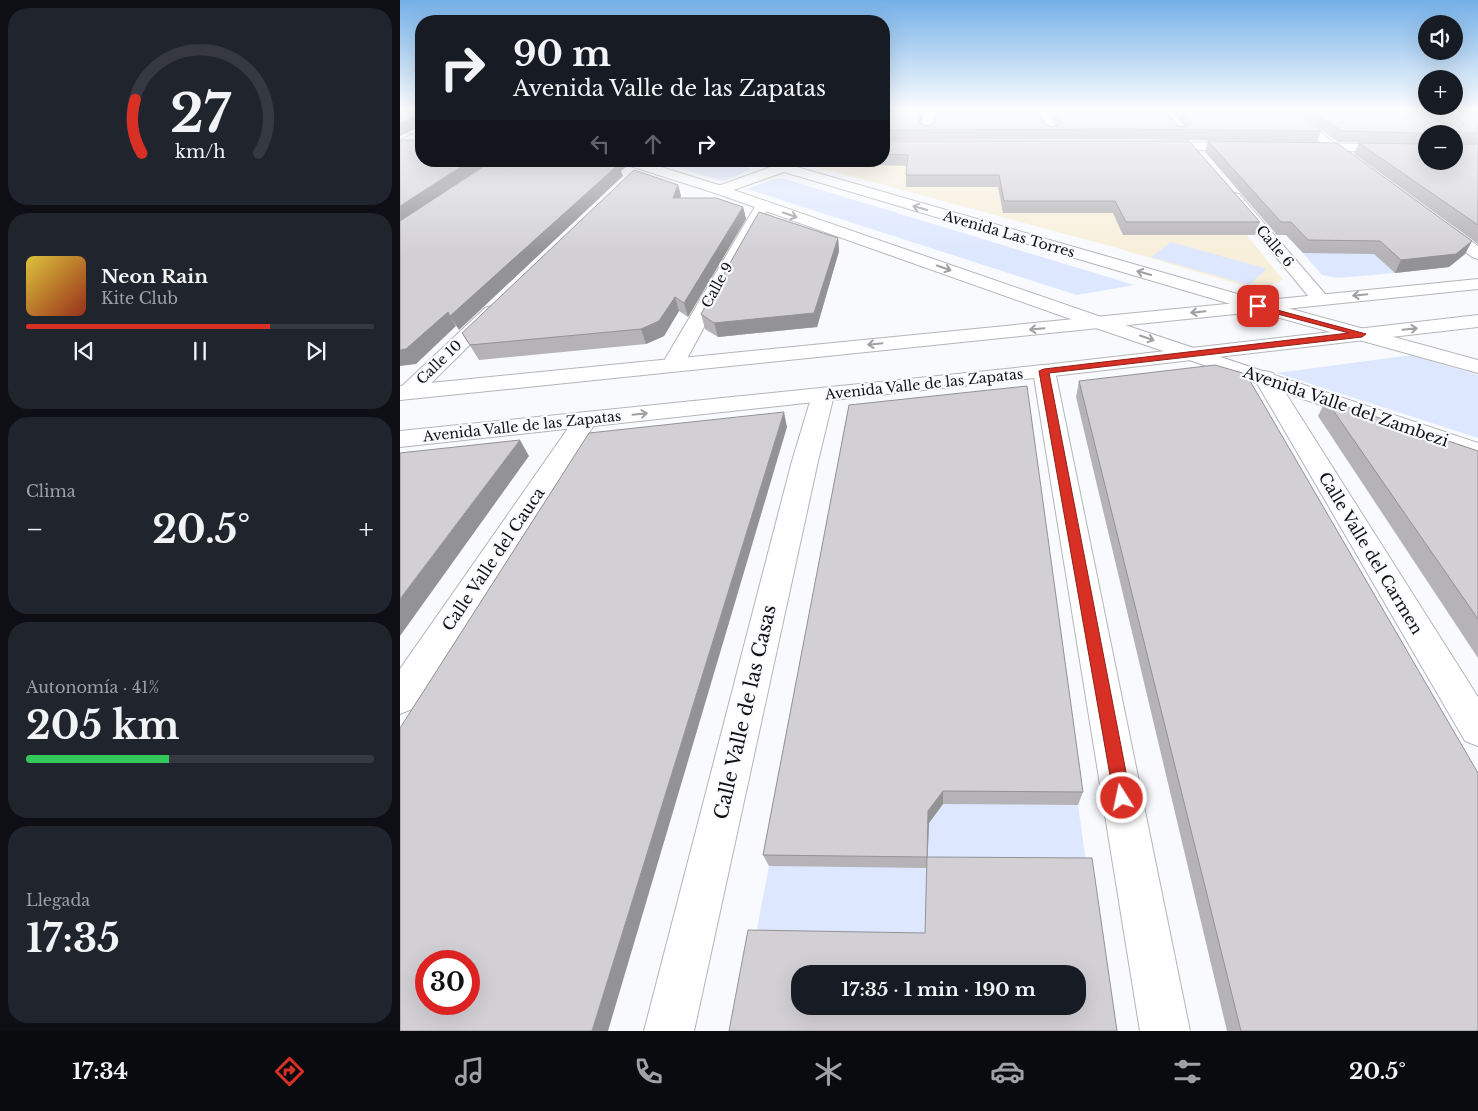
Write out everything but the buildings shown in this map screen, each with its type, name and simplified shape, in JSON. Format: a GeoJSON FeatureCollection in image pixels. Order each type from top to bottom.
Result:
{"type":"FeatureCollection","features":[{"type":"Feature","properties":{"kind":"street"},"geometry":{"type":"LineString","coordinates":[[1200,157],[1203,161]]}},
{"type":"Feature","properties":{"kind":"street"},"geometry":{"type":"LineString","coordinates":[[1352,157],[1366,171]]}},
{"type":"Feature","properties":{"kind":"street"},"geometry":{"type":"LineString","coordinates":[[629,180],[634,167]]}},
{"type":"Feature","properties":{"kind":"street"},"geometry":{"type":"LineString","coordinates":[[645,167],[720,190],[1100,322]]}},
{"type":"Feature","properties":{"kind":"street"},"geometry":{"type":"LineString","coordinates":[[720,190],[779,167]]}},
{"type":"Feature","properties":{"kind":"street","name":"Avenida Las Torres"},"geometry":{"type":"LineString","coordinates":[[791,167],[1258,306]]}},
{"type":"Feature","properties":{"kind":"street","name":"Calle 6"},"geometry":{"type":"LineString","coordinates":[[1222,182],[1320,299]]}},
{"type":"Feature","properties":{"kind":"street","name":"Calle 9"},"geometry":{"type":"LineString","coordinates":[[672,366],[762,205]]}},
{"type":"Feature","properties":{"kind":"street"},"geometry":{"type":"LineString","coordinates":[[1430,218],[1478,254]]}},
{"type":"Feature","properties":{"kind":"street"},"geometry":{"type":"LineString","coordinates":[[404,393],[1478,284]]}},
{"type":"Feature","properties":{"kind":"street","name":"Calle 10"},"geometry":{"type":"LineString","coordinates":[[404,393],[501,303]]}},
{"type":"Feature","properties":{"kind":"street"},"geometry":{"type":"LineString","coordinates":[[1258,306],[1478,368]]}},
{"type":"Feature","properties":{"kind":"street","name":"Avenida Valle de las Zapatas"},"geometry":{"type":"LineString","coordinates":[[400,439],[1044,371],[1478,321]]}},
{"type":"Feature","properties":{"kind":"street","name":"Avenida Valle del Zambezi"},"geometry":{"type":"LineString","coordinates":[[1100,322],[1478,451]]}},
{"type":"Feature","properties":{"kind":"street"},"geometry":{"type":"LineString","coordinates":[[1044,371],[1165,1031]]}},
{"type":"Feature","properties":{"kind":"street","name":"Calle Valle del Carmen"},"geometry":{"type":"LineString","coordinates":[[1265,378],[1478,729]]}},
{"type":"Feature","properties":{"kind":"street","name":"Calle Valle de las Casas"},"geometry":{"type":"LineString","coordinates":[[669,1031],[805,461],[824,395]]}},
{"type":"Feature","properties":{"kind":"street","name":"Calle Valle del Cauca"},"geometry":{"type":"LineString","coordinates":[[400,698],[586,419]]}},
{"type":"Feature","properties":{"kind":"shaded area"},"geometry":{"type":"Polygon","coordinates":[[[1025,157],[1184,157],[1283,280],[1268,286],[1241,285],[1117,248],[817,167],[890,167],[890,161],[1025,157]]]}},
{"type":"Feature","properties":{"kind":"shaded area"},"geometry":{"type":"Polygon","coordinates":[[[678,167],[745,167],[752,169],[721,181],[678,167]]]}},
{"type":"Feature","properties":{"kind":"shaded area"},"geometry":{"type":"Polygon","coordinates":[[[782,178],[1134,285],[1077,295],[747,189],[782,178]]]}},
{"type":"Feature","properties":{"kind":"shaded area"},"geometry":{"type":"Polygon","coordinates":[[[1171,242],[1267,269],[1249,285],[1151,257],[1171,242]]]}},
{"type":"Feature","properties":{"kind":"shaded area"},"geometry":{"type":"Polygon","coordinates":[[[1303,253],[1373,253],[1395,273],[1338,278],[1322,275],[1303,253]]]}},
{"type":"Feature","properties":{"kind":"shaded area"},"geometry":{"type":"Polygon","coordinates":[[[1412,355],[1478,375],[1478,438],[1277,373],[1412,355]]]}},
{"type":"Feature","properties":{"kind":"shaded area"},"geometry":{"type":"Polygon","coordinates":[[[929,803],[1078,805],[1087,869],[925,942],[755,939],[769,866],[927,867],[929,803]]]}},
{"type":"Feature","properties":{"kind":"route"},"geometry":{"type":"LineString","coordinates":[[1122,798],[1044,371],[1362,334],[1258,306]]}}]}
